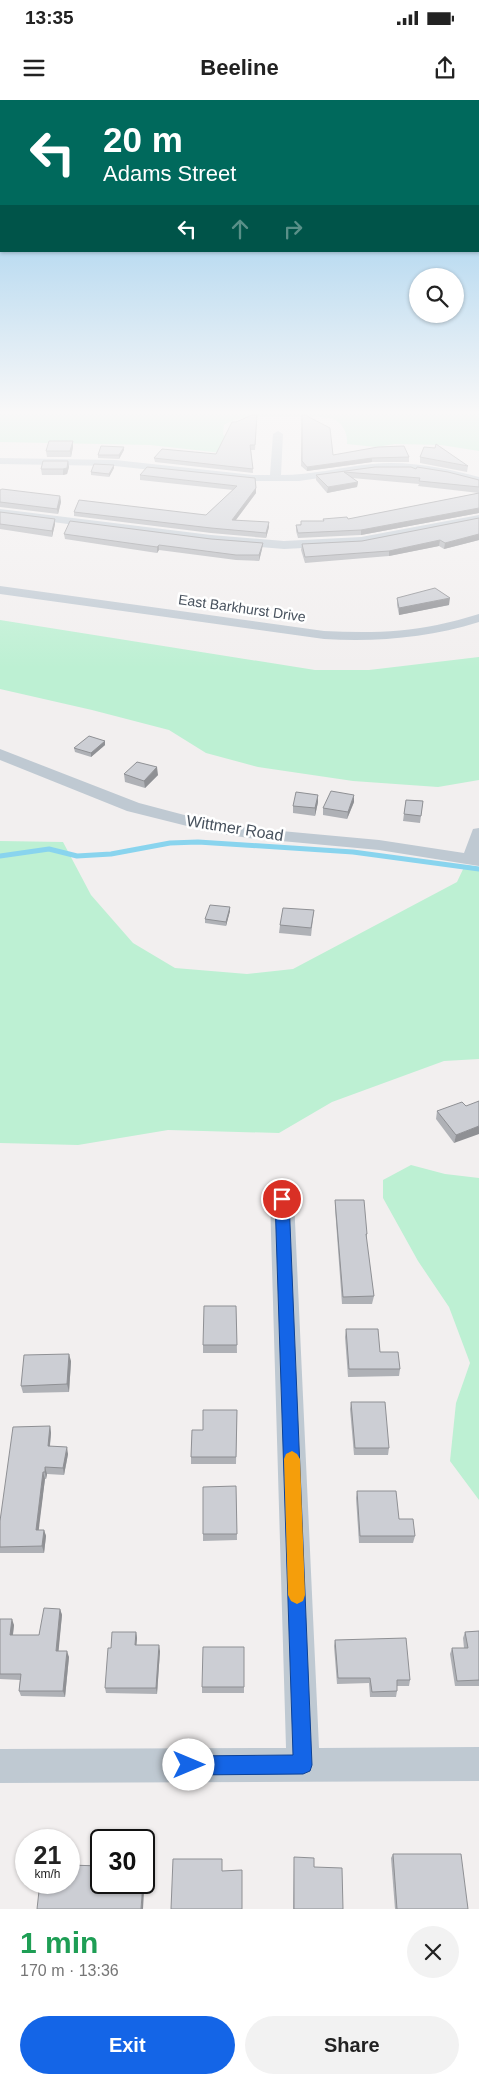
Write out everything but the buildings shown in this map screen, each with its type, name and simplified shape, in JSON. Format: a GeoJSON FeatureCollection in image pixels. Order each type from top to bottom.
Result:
{"type":"FeatureCollection","features":[{"type":"Feature","properties":{"kind":"street"},"geometry":{"type":"LineString","coordinates":[[0,512],[211,539],[284,544],[361,540],[479,518]]}},
{"type":"Feature","properties":{"kind":"street","name":"East Barkhurst Drive"},"geometry":{"type":"LineString","coordinates":[[0,590],[302,634],[332,636],[404,634],[443,628],[479,618]]}},
{"type":"Feature","properties":{"kind":"street","name":"Wittmer Road"},"geometry":{"type":"LineString","coordinates":[[0,754],[133,807],[207,826],[248,833],[379,845],[475,860]]}},
{"type":"Feature","properties":{"kind":"street"},"geometry":{"type":"LineString","coordinates":[[475,860],[479,833]]}},
{"type":"Feature","properties":{"kind":"street"},"geometry":{"type":"LineString","coordinates":[[282,1199],[303,1765]]}},
{"type":"Feature","properties":{"kind":"street"},"geometry":{"type":"LineString","coordinates":[[0,1766],[479,1764]]}},
{"type":"Feature","properties":{"kind":"green space"},"geometry":{"type":"Polygon","coordinates":[[[0,620],[315,670],[369,670],[479,657],[479,780],[438,787],[353,781],[258,767],[206,753],[169,730],[0,689],[0,620]]]}},
{"type":"Feature","properties":{"kind":"green space"},"geometry":{"type":"Polygon","coordinates":[[[0,841],[63,842],[91,895],[133,943],[175,968],[247,974],[293,969],[457,882],[465,865],[479,867],[479,1059],[444,1061],[332,1102],[279,1133],[168,1130],[78,1145],[0,1143],[0,841]]]}},
{"type":"Feature","properties":{"kind":"green space"},"geometry":{"type":"Polygon","coordinates":[[[411,1165],[445,1174],[479,1178],[479,1500],[450,1461],[456,1403],[470,1363],[449,1307],[418,1261],[383,1198],[383,1180],[411,1165]]]}},
{"type":"Feature","properties":{"kind":"waterway"},"geometry":{"type":"LineString","coordinates":[[0,856],[49,849],[77,856],[111,854],[170,843],[198,842],[353,852],[479,869]]}},
{"type":"Feature","properties":{"kind":"slow traffic"},"geometry":{"type":"LineString","coordinates":[[292,1459],[297,1595]]}},
{"type":"Feature","properties":{"kind":"route"},"geometry":{"type":"LineString","coordinates":[[189,1765],[303,1765],[282,1199]]}}]}
